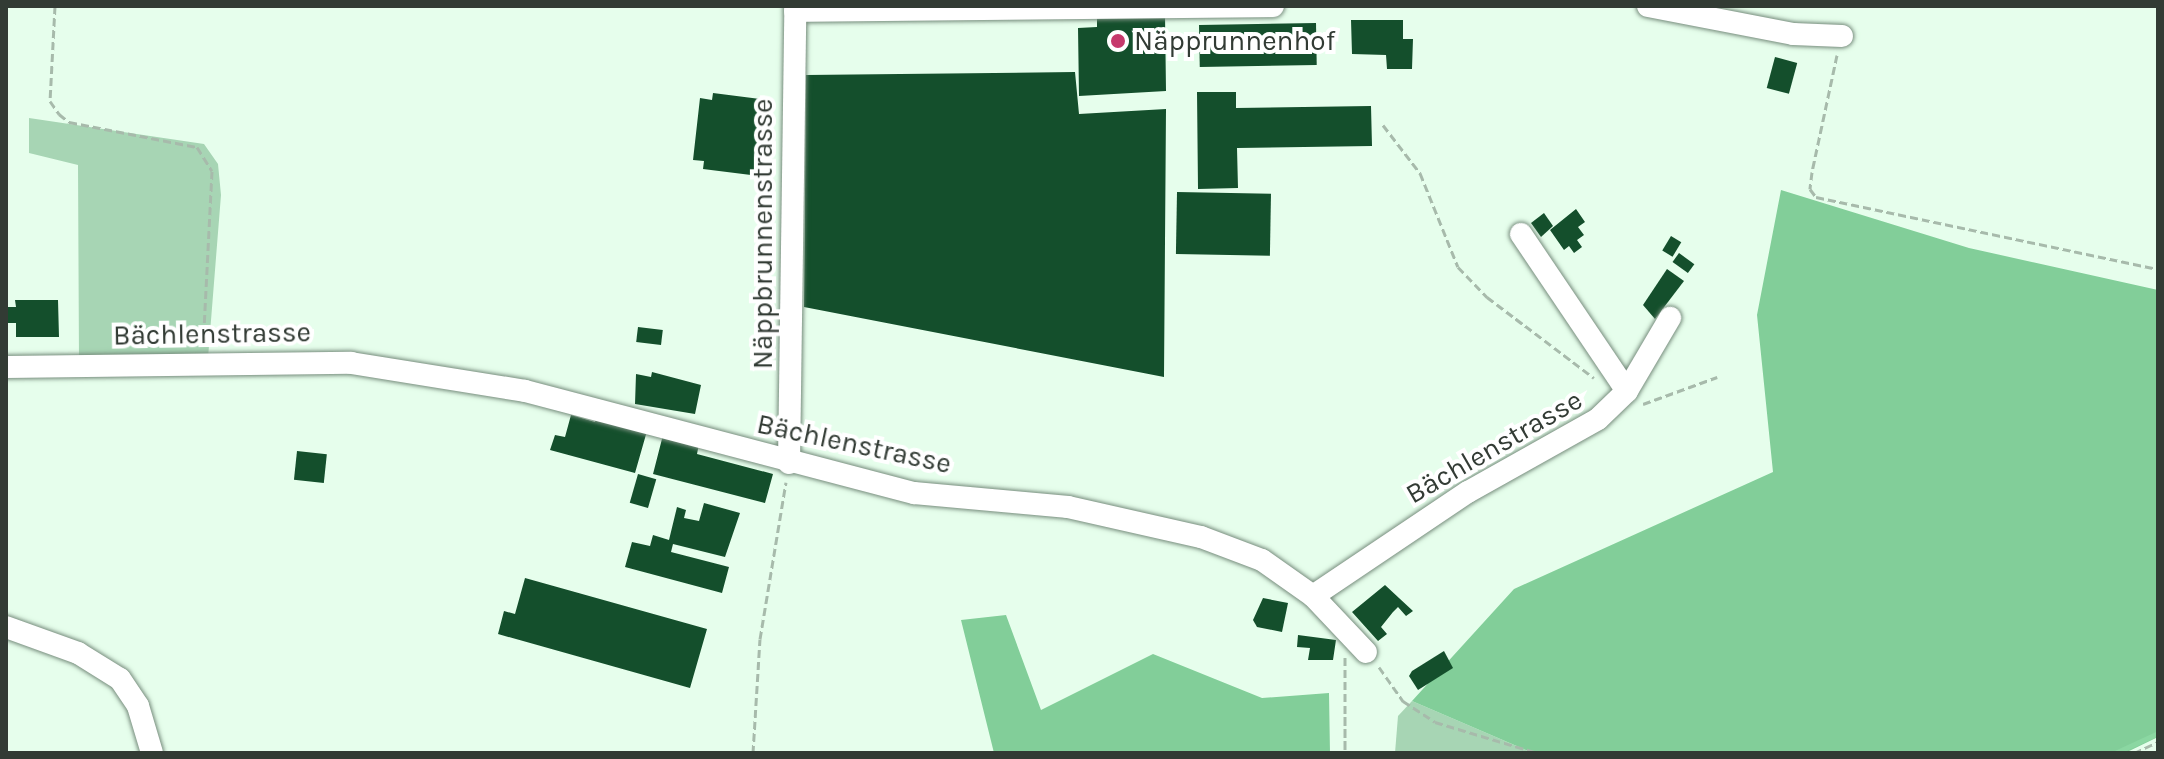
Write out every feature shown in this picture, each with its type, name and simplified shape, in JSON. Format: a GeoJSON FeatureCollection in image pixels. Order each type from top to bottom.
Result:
{"type":"FeatureCollection","features":[{"type":"Feature","properties":{"kind":"street"},"geometry":{"type":"LineString","coordinates":[[795,9],[1273,6]]}},
{"type":"Feature","properties":{"kind":"street"},"geometry":{"type":"LineString","coordinates":[[1648,6],[1793,34],[1842,36]]}},
{"type":"Feature","properties":{"kind":"street","name":"Näppbrunnenstrasse"},"geometry":{"type":"LineString","coordinates":[[789,463],[795,9]]}},
{"type":"Feature","properties":{"kind":"street"},"geometry":{"type":"LineString","coordinates":[[1521,234],[1627,398]]}},
{"type":"Feature","properties":{"kind":"street","name":"Bächlenstrasse"},"geometry":{"type":"LineString","coordinates":[[6,367],[351,363],[525,391],[789,463],[914,493],[1068,507],[1145,521],[1262,560],[1313,596],[1468,492],[1598,419],[1627,398],[1670,318]]}},
{"type":"Feature","properties":{"kind":"street"},"geometry":{"type":"LineString","coordinates":[[1313,596],[1360,645]]}},
{"type":"Feature","properties":{"kind":"street"},"geometry":{"type":"LineString","coordinates":[[6,627],[78,653],[120,679],[138,706],[152,753]]}},
{"type":"Feature","properties":{"kind":"path"},"geometry":{"type":"LineString","coordinates":[[55,6],[50,101],[59,114],[69,122],[197,147],[212,171],[202,363]]}},
{"type":"Feature","properties":{"kind":"path"},"geometry":{"type":"LineString","coordinates":[[1842,36],[1812,172],[1810,189],[1816,197],[2158,269]]}},
{"type":"Feature","properties":{"kind":"path"},"geometry":{"type":"LineString","coordinates":[[1383,125],[1420,173],[1458,267],[1487,297],[1627,398],[1717,377]]}},
{"type":"Feature","properties":{"kind":"path"},"geometry":{"type":"LineString","coordinates":[[753,753],[760,639],[789,463]]}},
{"type":"Feature","properties":{"kind":"path"},"geometry":{"type":"LineString","coordinates":[[1345,753],[1345,648],[1360,645],[1403,701],[1435,722],[1538,753]]}},
{"type":"Feature","properties":{"kind":"path"},"geometry":{"type":"LineString","coordinates":[[2134,753],[2158,742]]}},
{"type":"Feature","properties":{"kind":"green space"},"geometry":{"type":"Polygon","coordinates":[[[29,118],[204,144],[218,164],[221,195],[208,358],[79,362],[78,165],[29,153],[29,118]]]}},
{"type":"Feature","properties":{"kind":"green space"},"geometry":{"type":"Polygon","coordinates":[[[1781,190],[1969,248],[2158,290],[2158,737],[2125,753],[1533,753],[1412,701],[1514,589],[1773,472],[1757,315],[1781,190]]]}},
{"type":"Feature","properties":{"kind":"green space"},"geometry":{"type":"Polygon","coordinates":[[[1006,615],[1041,710],[1153,654],[1262,698],[1329,693],[1330,753],[994,753],[961,620],[1006,615]]]}},
{"type":"Feature","properties":{"kind":"green space"},"geometry":{"type":"Polygon","coordinates":[[[1412,701],[1533,753],[1395,753],[1398,716],[1412,701]]]}},
{"type":"Feature","properties":{"kind":"building"},"geometry":{"type":"Polygon","coordinates":[[[1165,14],[1166,91],[1079,96],[1078,28],[1097,27],[1097,15],[1165,14]]]}},
{"type":"Feature","properties":{"kind":"building"},"geometry":{"type":"Polygon","coordinates":[[[1351,20],[1403,20],[1403,39],[1413,39],[1412,69],[1387,69],[1386,55],[1352,54],[1351,20]]]}},
{"type":"Feature","properties":{"kind":"building"},"geometry":{"type":"Polygon","coordinates":[[[1316,23],[1317,65],[1200,67],[1199,25],[1316,23]]]}},
{"type":"Feature","properties":{"kind":"building"},"geometry":{"type":"Polygon","coordinates":[[[1775,57],[1797,63],[1789,94],[1767,88],[1775,57]]]}},
{"type":"Feature","properties":{"kind":"building"},"geometry":{"type":"Polygon","coordinates":[[[1075,72],[1079,114],[1166,109],[1164,377],[804,307],[806,75],[1075,72]]]}},
{"type":"Feature","properties":{"kind":"building"},"geometry":{"type":"Polygon","coordinates":[[[1197,92],[1236,92],[1236,108],[1371,106],[1372,146],[1237,148],[1238,188],[1198,189],[1197,92]]]}},
{"type":"Feature","properties":{"kind":"building"},"geometry":{"type":"Polygon","coordinates":[[[713,93],[768,100],[759,176],[703,169],[704,161],[693,160],[700,98],[712,100],[713,93]]]}},
{"type":"Feature","properties":{"kind":"building"},"geometry":{"type":"Polygon","coordinates":[[[1177,192],[1271,194],[1270,256],[1176,254],[1177,192]]]}},
{"type":"Feature","properties":{"kind":"building"},"geometry":{"type":"Polygon","coordinates":[[[1576,209],[1585,222],[1578,227],[1584,235],[1577,240],[1582,247],[1574,253],[1569,246],[1564,250],[1550,230],[1576,209]]]}},
{"type":"Feature","properties":{"kind":"building"},"geometry":{"type":"Polygon","coordinates":[[[1544,213],[1553,226],[1541,237],[1531,223],[1544,213]]]}},
{"type":"Feature","properties":{"kind":"building"},"geometry":{"type":"Polygon","coordinates":[[[1671,236],[1681,242],[1673,257],[1662,251],[1671,236]]]}},
{"type":"Feature","properties":{"kind":"building"},"geometry":{"type":"Polygon","coordinates":[[[1679,253],[1694,264],[1688,273],[1673,262],[1679,253]]]}},
{"type":"Feature","properties":{"kind":"building"},"geometry":{"type":"Polygon","coordinates":[[[1667,269],[1684,281],[1655,319],[1643,305],[1667,269]]]}},
{"type":"Feature","properties":{"kind":"building"},"geometry":{"type":"Polygon","coordinates":[[[15,300],[58,300],[59,337],[16,337],[16,323],[6,323],[6,307],[16,307],[15,300]]]}},
{"type":"Feature","properties":{"kind":"building"},"geometry":{"type":"Polygon","coordinates":[[[638,327],[663,330],[661,345],[636,342],[638,327]]]}},
{"type":"Feature","properties":{"kind":"building"},"geometry":{"type":"Polygon","coordinates":[[[652,372],[701,385],[695,414],[635,404],[636,374],[651,377],[652,372]]]}},
{"type":"Feature","properties":{"kind":"building"},"geometry":{"type":"Polygon","coordinates":[[[571,415],[595,422],[597,416],[647,431],[635,473],[550,450],[555,435],[565,437],[571,415]]]}},
{"type":"Feature","properties":{"kind":"building"},"geometry":{"type":"Polygon","coordinates":[[[663,435],[699,444],[697,454],[773,474],[765,503],[653,474],[663,435]]]}},
{"type":"Feature","properties":{"kind":"building"},"geometry":{"type":"Polygon","coordinates":[[[297,451],[327,454],[324,483],[294,480],[297,451]]]}},
{"type":"Feature","properties":{"kind":"building"},"geometry":{"type":"Polygon","coordinates":[[[638,474],[656,479],[648,508],[630,503],[638,474]]]}},
{"type":"Feature","properties":{"kind":"building"},"geometry":{"type":"Polygon","coordinates":[[[704,503],[740,513],[725,557],[673,544],[671,552],[729,567],[722,593],[625,567],[632,542],[650,546],[653,535],[669,540],[677,507],[686,510],[684,518],[699,521],[704,503]]]}},
{"type":"Feature","properties":{"kind":"building"},"geometry":{"type":"Polygon","coordinates":[[[525,578],[707,629],[690,688],[498,634],[504,611],[515,614],[525,578]]]}},
{"type":"Feature","properties":{"kind":"building"},"geometry":{"type":"Polygon","coordinates":[[[1385,585],[1413,611],[1406,616],[1398,607],[1381,627],[1387,634],[1378,641],[1352,612],[1385,585]]]}},
{"type":"Feature","properties":{"kind":"building"},"geometry":{"type":"Polygon","coordinates":[[[1263,598],[1288,603],[1282,632],[1257,627],[1253,620],[1263,598]]]}},
{"type":"Feature","properties":{"kind":"building"},"geometry":{"type":"Polygon","coordinates":[[[1298,635],[1336,640],[1333,660],[1308,660],[1310,648],[1297,647],[1298,635]]]}},
{"type":"Feature","properties":{"kind":"building"},"geometry":{"type":"Polygon","coordinates":[[[1444,651],[1453,668],[1418,690],[1409,676],[1412,671],[1444,651]]]}},
{"type":"Feature","properties":{"kind":"waterway"},"geometry":{"type":"LineString","coordinates":[[2115,753],[2158,733]]}},
{"type":"Feature","properties":{"kind":"place","name":"Näpprunnenhof"},"geometry":{"type":"Point","coordinates":[1118,41]}}]}
